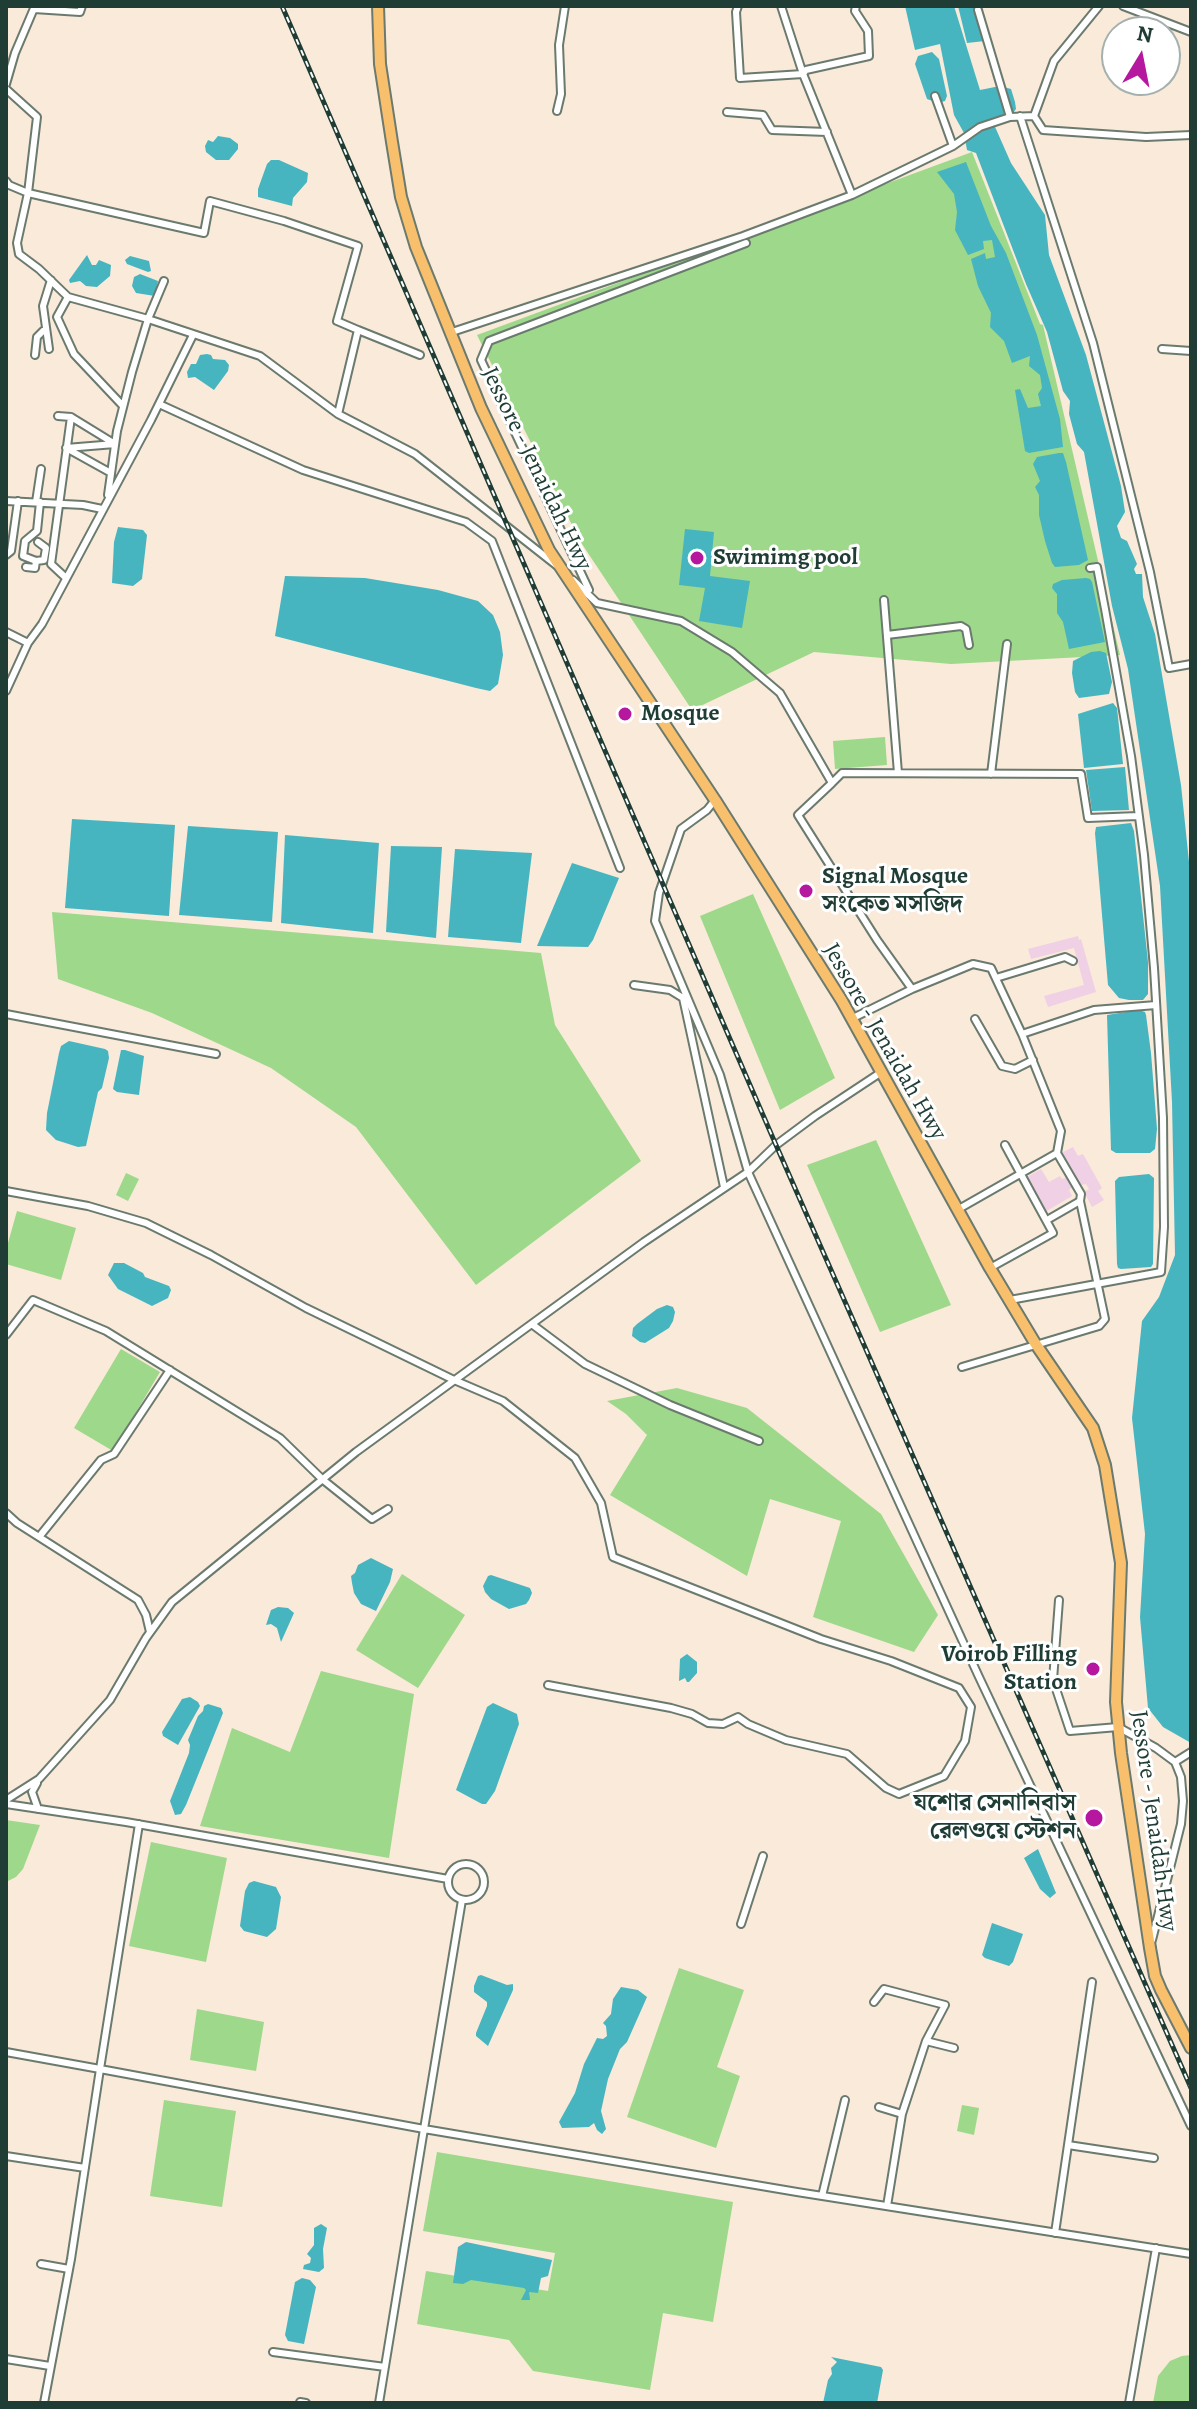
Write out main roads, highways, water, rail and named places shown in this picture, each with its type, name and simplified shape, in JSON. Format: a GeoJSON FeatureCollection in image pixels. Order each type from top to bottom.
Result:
{"type":"FeatureCollection","features":[{"type":"Feature","properties":{"kind":"highway","name":"Jessore - Jenaidah Hwy"},"geometry":{"type":"LineString","coordinates":[[378,6],[380,64],[401,197],[416,247],[481,408],[559,567],[715,800],[851,1019],[990,1268],[1036,1345],[1093,1428],[1105,1465],[1121,1563],[1116,1702],[1150,1948],[1155,1976],[1191,2048]]}},
{"type":"Feature","properties":{"kind":"water"},"geometry":{"type":"Polygon","coordinates":[[[905,6],[954,6],[980,90],[1000,86],[1011,89],[1016,109],[1012,114],[992,120],[1011,163],[1045,215],[1049,255],[1086,355],[1121,486],[1125,512],[1117,526],[1137,564],[1134,569],[1136,574],[1142,574],[1143,597],[1155,634],[1181,785],[1191,881],[1191,1743],[1163,1727],[1148,1708],[1140,1617],[1145,1534],[1132,1418],[1142,1321],[1159,1297],[1175,1255],[1172,1102],[1160,886],[1128,669],[1112,606],[1084,452],[1077,444],[1069,414],[1070,401],[1063,391],[1047,332],[976,153],[967,150],[964,133],[954,115],[940,44],[915,50],[905,6]]]}},
{"type":"Feature","properties":{"kind":"water"},"geometry":{"type":"Polygon","coordinates":[[[958,6],[978,6],[988,31],[985,41],[967,43],[958,6]]]}},
{"type":"Feature","properties":{"kind":"water"},"geometry":{"type":"Polygon","coordinates":[[[932,52],[939,59],[947,96],[945,101],[938,103],[927,99],[915,64],[918,56],[932,52]]]}},
{"type":"Feature","properties":{"kind":"water"},"geometry":{"type":"Polygon","coordinates":[[[218,136],[230,138],[238,144],[238,149],[229,160],[216,160],[206,152],[208,140],[213,142],[218,136]]]}},
{"type":"Feature","properties":{"kind":"water"},"geometry":{"type":"Polygon","coordinates":[[[271,160],[279,160],[308,173],[307,182],[293,198],[292,206],[258,197],[258,189],[271,160]]]}},
{"type":"Feature","properties":{"kind":"water"},"geometry":{"type":"Polygon","coordinates":[[[966,162],[991,226],[1006,253],[1037,335],[1060,419],[1063,447],[1029,453],[1025,451],[1015,390],[1020,389],[1028,408],[1041,406],[1038,394],[1042,388],[1040,375],[1029,366],[1030,356],[1012,363],[1004,341],[990,327],[991,313],[978,286],[971,259],[985,253],[986,259],[995,257],[992,240],[983,241],[984,249],[968,255],[955,230],[957,212],[954,194],[937,172],[966,162]]]}},
{"type":"Feature","properties":{"kind":"water"},"geometry":{"type":"Polygon","coordinates":[[[87,255],[92,265],[99,260],[111,265],[110,276],[97,287],[86,286],[80,281],[70,283],[69,280],[87,255]]]}},
{"type":"Feature","properties":{"kind":"water"},"geometry":{"type":"Polygon","coordinates":[[[130,256],[149,261],[151,271],[127,264],[125,260],[130,256]]]}},
{"type":"Feature","properties":{"kind":"water"},"geometry":{"type":"Polygon","coordinates":[[[140,274],[158,281],[155,296],[136,293],[132,286],[134,277],[140,274]]]}},
{"type":"Feature","properties":{"kind":"water"},"geometry":{"type":"Polygon","coordinates":[[[207,354],[213,359],[225,360],[229,365],[214,390],[195,377],[188,378],[191,364],[196,364],[200,355],[207,354]]]}},
{"type":"Feature","properties":{"kind":"water"},"geometry":{"type":"Polygon","coordinates":[[[1063,453],[1066,462],[1088,560],[1079,565],[1055,567],[1039,515],[1039,495],[1035,487],[1040,481],[1033,464],[1037,457],[1063,453]]]}},
{"type":"Feature","properties":{"kind":"water"},"geometry":{"type":"Polygon","coordinates":[[[118,527],[143,530],[147,535],[142,579],[133,586],[112,583],[118,527]]]}},
{"type":"Feature","properties":{"kind":"water"},"geometry":{"type":"Polygon","coordinates":[[[685,529],[714,532],[710,576],[750,581],[742,628],[699,621],[705,588],[679,585],[685,529]]]}},
{"type":"Feature","properties":{"kind":"water"},"geometry":{"type":"Polygon","coordinates":[[[285,576],[365,578],[438,590],[478,601],[493,615],[500,632],[503,655],[498,684],[490,691],[476,688],[275,636],[285,576]]]}},
{"type":"Feature","properties":{"kind":"water"},"geometry":{"type":"Polygon","coordinates":[[[1086,578],[1092,582],[1105,642],[1069,649],[1063,622],[1057,613],[1057,594],[1052,588],[1053,584],[1062,580],[1086,578]]]}},
{"type":"Feature","properties":{"kind":"water"},"geometry":{"type":"Polygon","coordinates":[[[1100,651],[1106,653],[1112,682],[1109,694],[1079,698],[1075,692],[1073,661],[1100,651]]]}},
{"type":"Feature","properties":{"kind":"water"},"geometry":{"type":"Polygon","coordinates":[[[1113,703],[1117,708],[1123,764],[1084,768],[1078,714],[1113,703]]]}},
{"type":"Feature","properties":{"kind":"water"},"geometry":{"type":"Polygon","coordinates":[[[1125,767],[1129,810],[1092,811],[1086,770],[1125,767]]]}},
{"type":"Feature","properties":{"kind":"water"},"geometry":{"type":"Polygon","coordinates":[[[72,819],[175,825],[169,916],[65,908],[72,819]]]}},
{"type":"Feature","properties":{"kind":"water"},"geometry":{"type":"Polygon","coordinates":[[[1131,823],[1148,962],[1148,994],[1143,1000],[1119,998],[1108,985],[1095,833],[1096,827],[1131,823]]]}},
{"type":"Feature","properties":{"kind":"water"},"geometry":{"type":"Polygon","coordinates":[[[188,826],[278,832],[272,922],[179,915],[188,826]]]}},
{"type":"Feature","properties":{"kind":"water"},"geometry":{"type":"Polygon","coordinates":[[[285,835],[379,843],[373,933],[281,923],[285,835]]]}},
{"type":"Feature","properties":{"kind":"water"},"geometry":{"type":"Polygon","coordinates":[[[391,846],[442,847],[436,938],[386,932],[391,846]]]}},
{"type":"Feature","properties":{"kind":"water"},"geometry":{"type":"Polygon","coordinates":[[[455,849],[532,853],[521,943],[448,937],[455,849]]]}},
{"type":"Feature","properties":{"kind":"water"},"geometry":{"type":"Polygon","coordinates":[[[572,863],[619,878],[588,947],[537,946],[572,863]]]}},
{"type":"Feature","properties":{"kind":"water"},"geometry":{"type":"Polygon","coordinates":[[[1139,1010],[1146,1015],[1151,1053],[1157,1129],[1155,1149],[1150,1153],[1116,1153],[1111,1150],[1107,1015],[1139,1010]]]}},
{"type":"Feature","properties":{"kind":"water"},"geometry":{"type":"Polygon","coordinates":[[[69,1041],[105,1049],[109,1058],[86,1146],[78,1147],[56,1140],[46,1130],[59,1053],[61,1046],[69,1041]]]}},
{"type":"Feature","properties":{"kind":"water"},"geometry":{"type":"Polygon","coordinates":[[[121,1050],[144,1056],[139,1095],[113,1089],[121,1050]]]}},
{"type":"Feature","properties":{"kind":"water"},"geometry":{"type":"Polygon","coordinates":[[[1149,1174],[1154,1178],[1153,1264],[1151,1267],[1121,1269],[1117,1264],[1115,1181],[1119,1177],[1149,1174]]]}},
{"type":"Feature","properties":{"kind":"water"},"geometry":{"type":"Polygon","coordinates":[[[114,1263],[124,1263],[145,1277],[169,1286],[168,1298],[152,1306],[118,1289],[108,1275],[114,1263]]]}},
{"type":"Feature","properties":{"kind":"water"},"geometry":{"type":"Polygon","coordinates":[[[667,1305],[673,1307],[675,1312],[669,1328],[645,1343],[632,1336],[637,1324],[667,1305]]]}},
{"type":"Feature","properties":{"kind":"water"},"geometry":{"type":"Polygon","coordinates":[[[371,1558],[393,1569],[376,1611],[361,1604],[354,1593],[351,1576],[358,1565],[371,1558]]]}},
{"type":"Feature","properties":{"kind":"water"},"geometry":{"type":"Polygon","coordinates":[[[491,1575],[530,1588],[532,1593],[529,1600],[526,1604],[509,1609],[491,1599],[483,1586],[491,1575]]]}},
{"type":"Feature","properties":{"kind":"water"},"geometry":{"type":"Polygon","coordinates":[[[288,1608],[294,1613],[281,1642],[277,1628],[266,1625],[271,1610],[288,1608]]]}},
{"type":"Feature","properties":{"kind":"water"},"geometry":{"type":"Polygon","coordinates":[[[687,1654],[697,1662],[697,1673],[689,1682],[685,1678],[679,1681],[680,1659],[687,1654]]]}},
{"type":"Feature","properties":{"kind":"water"},"geometry":{"type":"Polygon","coordinates":[[[190,1697],[200,1706],[178,1745],[163,1736],[162,1732],[182,1699],[190,1697]]]}},
{"type":"Feature","properties":{"kind":"water"},"geometry":{"type":"Polygon","coordinates":[[[493,1703],[517,1714],[519,1724],[495,1791],[486,1804],[482,1804],[456,1790],[487,1707],[493,1703]]]}},
{"type":"Feature","properties":{"kind":"water"},"geometry":{"type":"Polygon","coordinates":[[[208,1704],[221,1708],[223,1713],[186,1805],[181,1814],[175,1815],[170,1801],[189,1753],[188,1740],[198,1716],[208,1704]]]}},
{"type":"Feature","properties":{"kind":"water"},"geometry":{"type":"Polygon","coordinates":[[[1038,1849],[1056,1893],[1050,1898],[1040,1889],[1024,1858],[1038,1849]]]}},
{"type":"Feature","properties":{"kind":"water"},"geometry":{"type":"Polygon","coordinates":[[[254,1881],[276,1887],[281,1897],[276,1929],[267,1937],[244,1931],[240,1926],[245,1891],[254,1881]]]}},
{"type":"Feature","properties":{"kind":"water"},"geometry":{"type":"Polygon","coordinates":[[[992,1923],[1023,1934],[1009,1966],[982,1955],[992,1923]]]}},
{"type":"Feature","properties":{"kind":"water"},"geometry":{"type":"Polygon","coordinates":[[[481,1975],[507,1985],[513,1984],[488,2046],[476,2036],[487,2006],[487,2002],[474,1992],[481,1975]]]}},
{"type":"Feature","properties":{"kind":"water"},"geometry":{"type":"Polygon","coordinates":[[[621,1987],[638,1990],[647,1997],[608,2079],[601,2111],[606,2129],[602,2134],[594,2123],[589,2127],[562,2128],[559,2122],[575,2093],[584,2064],[597,2038],[607,2036],[603,2023],[611,2014],[613,1999],[621,1987]]]}},
{"type":"Feature","properties":{"kind":"water"},"geometry":{"type":"Polygon","coordinates":[[[321,2224],[327,2228],[323,2249],[324,2268],[319,2272],[303,2269],[310,2263],[311,2258],[307,2254],[314,2245],[314,2228],[321,2224]]]}},
{"type":"Feature","properties":{"kind":"water"},"geometry":{"type":"Polygon","coordinates":[[[466,2242],[552,2260],[548,2276],[541,2278],[538,2293],[529,2292],[530,2300],[521,2300],[526,2290],[524,2288],[471,2280],[463,2284],[453,2283],[458,2247],[466,2242]]]}},
{"type":"Feature","properties":{"kind":"water"},"geometry":{"type":"Polygon","coordinates":[[[302,2278],[310,2280],[316,2287],[304,2344],[288,2341],[285,2335],[295,2282],[302,2278]]]}},
{"type":"Feature","properties":{"kind":"water"},"geometry":{"type":"Polygon","coordinates":[[[831,2357],[881,2367],[877,2403],[823,2403],[831,2368],[837,2362],[831,2357]]]}},
{"type":"Feature","properties":{"kind":"railway"},"geometry":{"type":"LineString","coordinates":[[282,6],[776,1145],[1191,2088]]}},
{"type":"Feature","properties":{"kind":"place","name":"Swimimg pool"},"geometry":{"type":"Point","coordinates":[697,558]}},
{"type":"Feature","properties":{"kind":"place","name":"Mosque"},"geometry":{"type":"Point","coordinates":[625,714]}},
{"type":"Feature","properties":{"kind":"place","name":"Signal Mosque সংকেত মসজিদ"},"geometry":{"type":"Point","coordinates":[806,891]}},
{"type":"Feature","properties":{"kind":"place","name":"Voirob Filling Station"},"geometry":{"type":"Point","coordinates":[1093,1669]}},
{"type":"Feature","properties":{"kind":"place","name":"যশোর সেনানিবাস রেলওয়ে স্টেশন"},"geometry":{"type":"Point","coordinates":[1094,1818]}}]}
